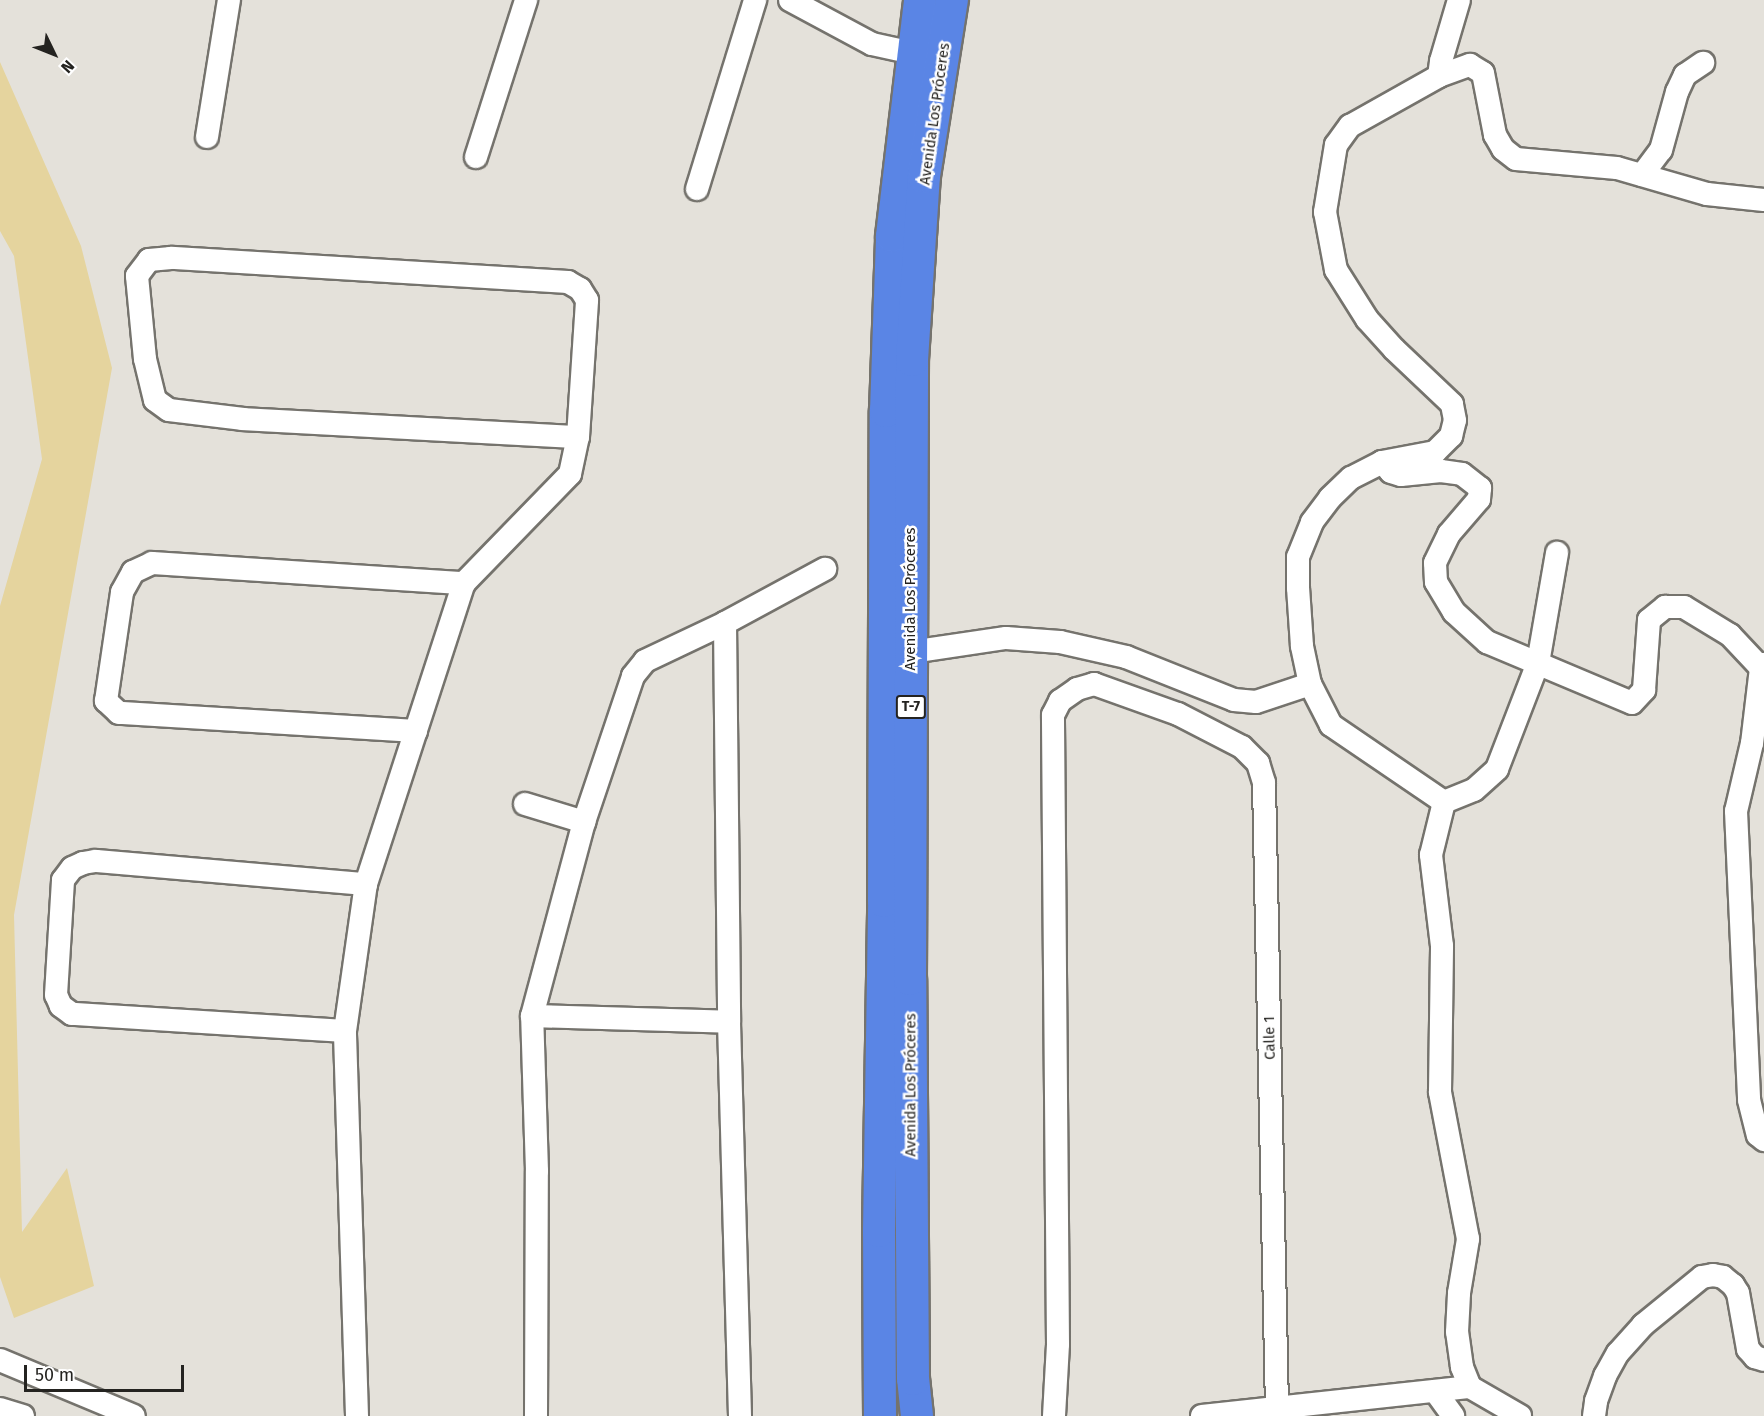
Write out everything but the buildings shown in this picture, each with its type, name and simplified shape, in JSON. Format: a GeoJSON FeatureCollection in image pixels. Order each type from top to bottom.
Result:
{"type":"FeatureCollection","features":[{"type":"Feature","properties":{"kind":"highway","name":"Avenida Los Próceres"},"geometry":{"type":"LineString","coordinates":[[880,1416],[879,1231],[884,902],[886,411],[892,236],[920,0]]}},
{"type":"Feature","properties":{"kind":"highway","name":"Avenida Los Próceres"},"geometry":{"type":"LineString","coordinates":[[917,1416],[913,1379],[912,360],[924,176],[952,0]]}},
{"type":"Feature","properties":{"kind":"street"},"geometry":{"type":"LineString","coordinates":[[207,137],[229,0]]}},
{"type":"Feature","properties":{"kind":"street"},"geometry":{"type":"LineString","coordinates":[[476,157],[526,0]]}},
{"type":"Feature","properties":{"kind":"street"},"geometry":{"type":"LineString","coordinates":[[697,189],[755,0]]}},
{"type":"Feature","properties":{"kind":"street"},"geometry":{"type":"LineString","coordinates":[[790,0],[872,44],[913,53]]}},
{"type":"Feature","properties":{"kind":"street"},"geometry":{"type":"LineString","coordinates":[[1439,76],[1441,61],[1459,0]]}},
{"type":"Feature","properties":{"kind":"street"},"geometry":{"type":"LineString","coordinates":[[1642,175],[1661,150],[1677,92],[1685,75],[1703,63]]}},
{"type":"Feature","properties":{"kind":"street"},"geometry":{"type":"LineString","coordinates":[[1444,802],[1331,725],[1310,684],[1302,646],[1298,557],[1312,522],[1330,498],[1351,478],[1382,462],[1435,452],[1451,436],[1455,420],[1452,404],[1394,349],[1367,319],[1336,270],[1325,212],[1336,145],[1350,126],[1439,76],[1470,65],[1480,69],[1486,78],[1495,135],[1503,149],[1516,159],[1617,168],[1707,194],[1764,200]]}},
{"type":"Feature","properties":{"kind":"street"},"geometry":{"type":"LineString","coordinates":[[357,1416],[345,1031],[366,884],[464,583],[570,474],[578,436],[587,300],[580,289],[568,282],[171,258],[149,261],[137,276],[145,360],[152,390],[155,400],[169,410],[243,418],[578,436]]}},
{"type":"Feature","properties":{"kind":"street"},"geometry":{"type":"LineString","coordinates":[[1382,462],[1391,472],[1401,475],[1441,471],[1462,474],[1480,488],[1479,499],[1449,534],[1435,563],[1436,582],[1454,612],[1487,642],[1520,658],[1538,663],[1632,703],[1644,690],[1649,620],[1665,607],[1684,607],[1730,635],[1762,666],[1758,743],[1736,811],[1749,1100],[1758,1134],[1764,1140]]}},
{"type":"Feature","properties":{"kind":"street"},"geometry":{"type":"LineString","coordinates":[[1444,802],[1474,790],[1497,769],[1538,663],[1557,554]]}},
{"type":"Feature","properties":{"kind":"street"},"geometry":{"type":"LineString","coordinates":[[417,731],[118,713],[106,701],[122,592],[133,572],[152,563],[464,583]]}},
{"type":"Feature","properties":{"kind":"street"},"geometry":{"type":"LineString","coordinates":[[536,1416],[537,1171],[532,1016],[584,822],[638,666],[725,623],[825,569]]}},
{"type":"Feature","properties":{"kind":"street"},"geometry":{"type":"LineString","coordinates":[[725,623],[729,1022],[740,1416]]}},
{"type":"Feature","properties":{"kind":"street"},"geometry":{"type":"LineString","coordinates":[[911,652],[1006,638],[1060,642],[1126,657],[1234,700],[1256,702],[1310,684]]}},
{"type":"Feature","properties":{"kind":"street","name":"Calle 1"},"geometry":{"type":"LineString","coordinates":[[1054,1416],[1058,1344],[1053,715],[1060,701],[1077,689],[1094,684],[1178,714],[1242,747],[1258,763],[1264,783],[1277,1409]]}},
{"type":"Feature","properties":{"kind":"street"},"geometry":{"type":"LineString","coordinates":[[1444,802],[1431,855],[1442,946],[1440,1092],[1468,1239],[1459,1293],[1457,1332],[1462,1366],[1470,1387]]}},
{"type":"Feature","properties":{"kind":"street"},"geometry":{"type":"LineString","coordinates":[[525,804],[584,822]]}},
{"type":"Feature","properties":{"kind":"street"},"geometry":{"type":"LineString","coordinates":[[345,1031],[72,1014],[62,1006],[56,995],[63,880],[72,868],[83,862],[96,861],[366,884]]}},
{"type":"Feature","properties":{"kind":"street"},"geometry":{"type":"LineString","coordinates":[[532,1016],[729,1022]]}},
{"type":"Feature","properties":{"kind":"street"},"geometry":{"type":"LineString","coordinates":[[1594,1416],[1596,1401],[1605,1376],[1618,1353],[1643,1325],[1702,1277],[1713,1275],[1733,1285],[1738,1293],[1748,1349],[1755,1357],[1764,1360]]}},
{"type":"Feature","properties":{"kind":"street"},"geometry":{"type":"LineString","coordinates":[[0,1360],[134,1416]]}},
{"type":"Feature","properties":{"kind":"street"},"geometry":{"type":"LineString","coordinates":[[1202,1416],[1470,1387],[1520,1416]]}},
{"type":"Feature","properties":{"kind":"street"},"geometry":{"type":"LineString","coordinates":[[1436,1391],[1453,1416]]}},
{"type":"Feature","properties":{"kind":"street"},"geometry":{"type":"LineString","coordinates":[[0,1408],[23,1416]]}},
{"type":"Feature","properties":{"kind":"shaded area"},"geometry":{"type":"Polygon","coordinates":[[[0,62],[81,246],[112,368],[14,915],[22,1232],[67,1168],[94,1286],[14,1318],[0,1277],[0,606],[42,459],[14,256],[0,231],[0,62]]]}}]}
